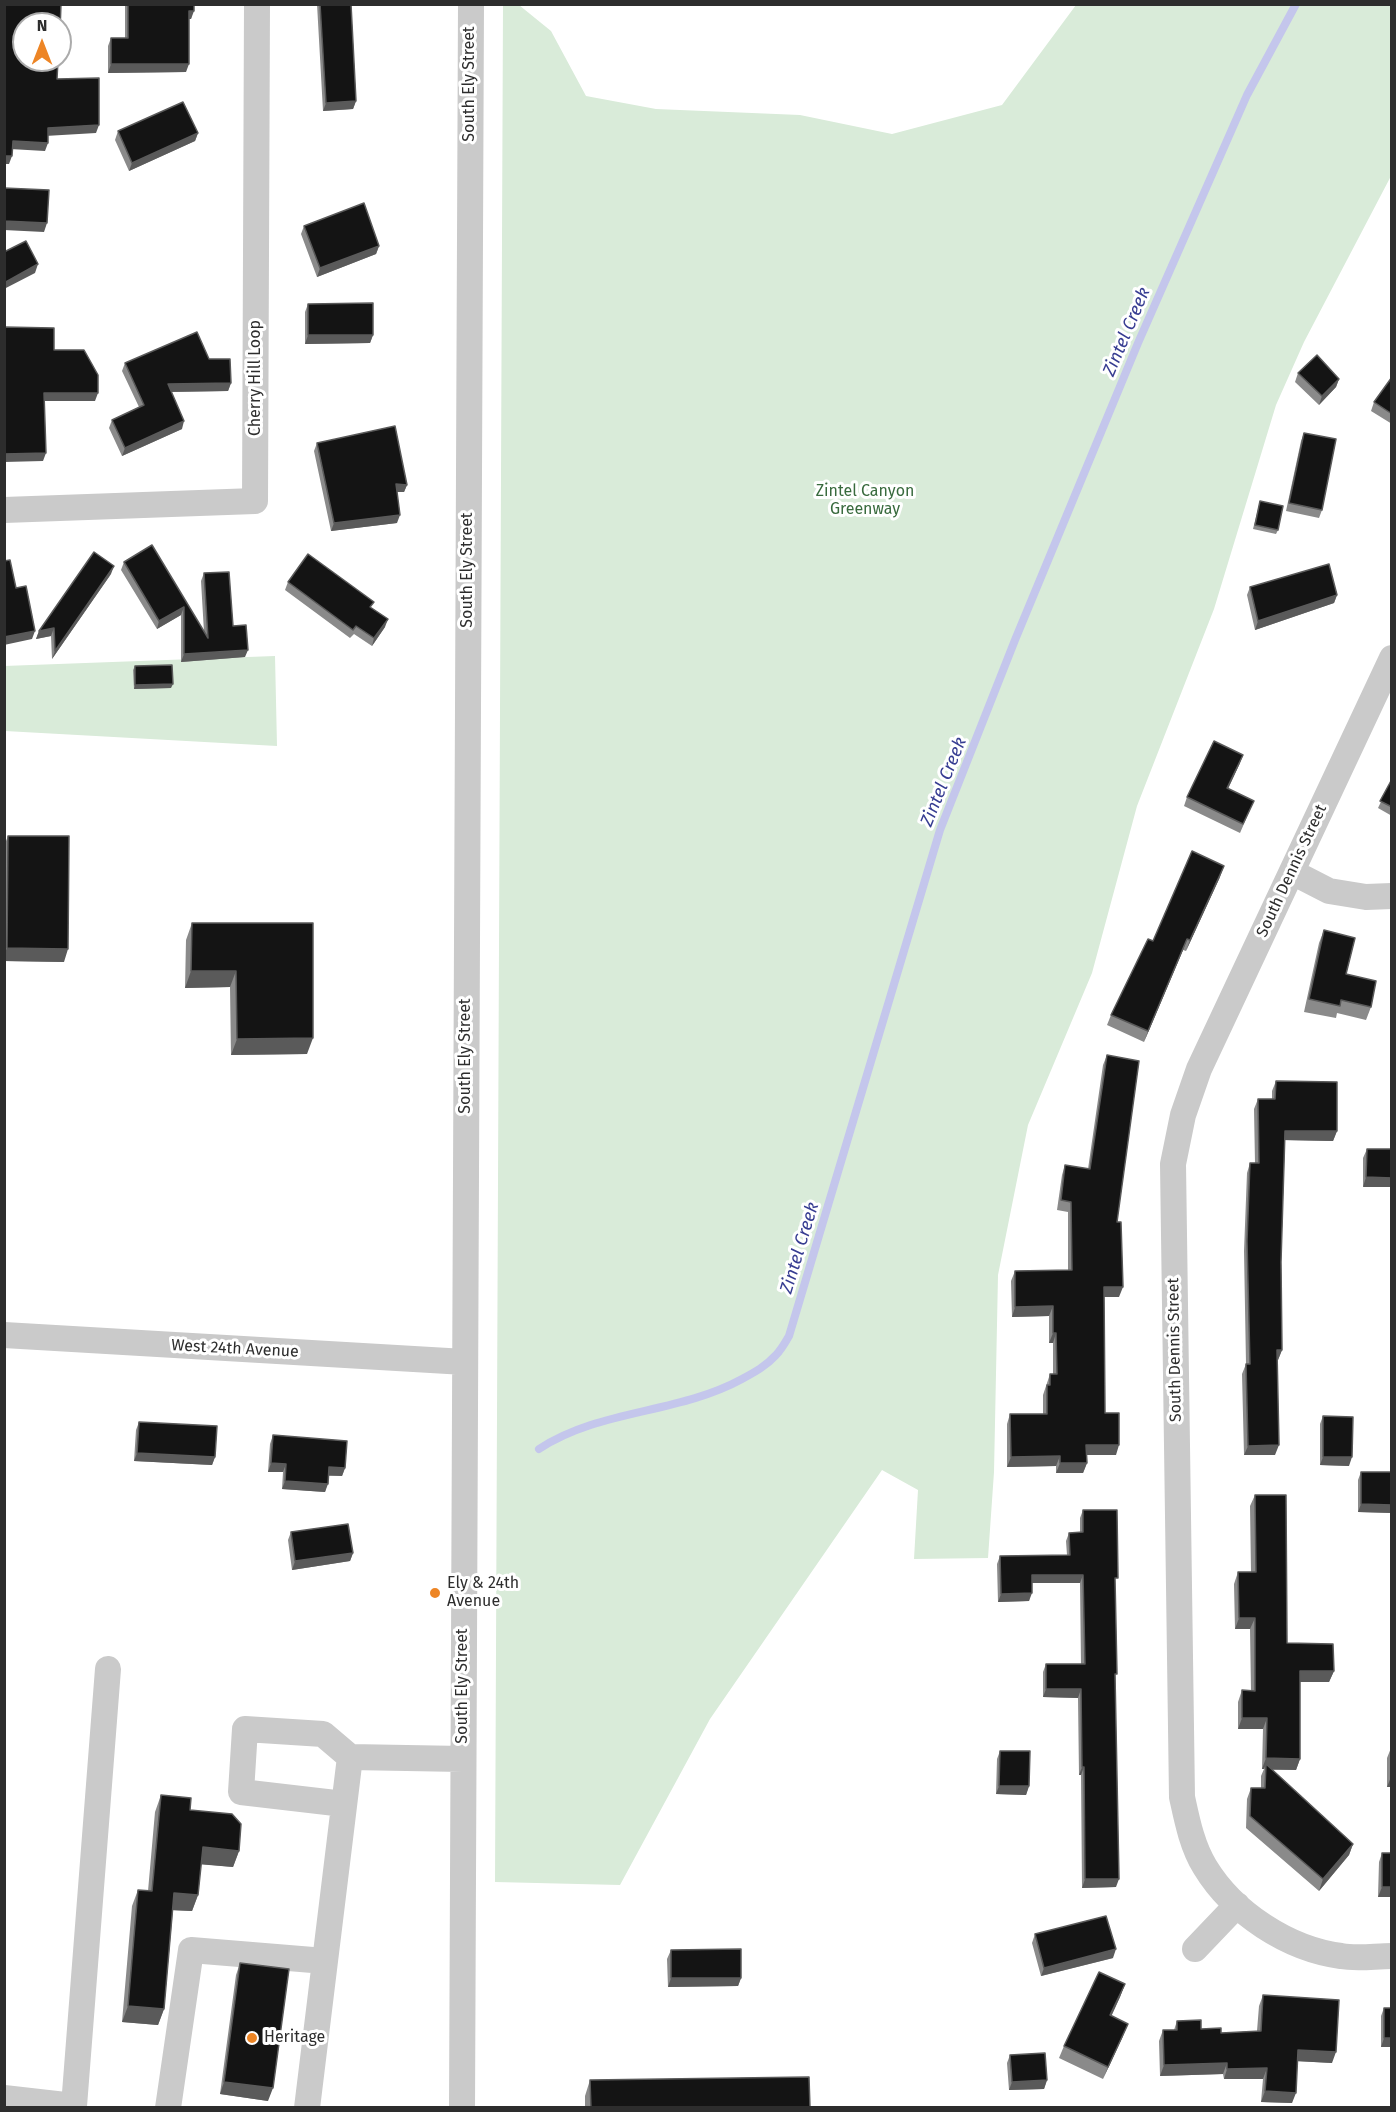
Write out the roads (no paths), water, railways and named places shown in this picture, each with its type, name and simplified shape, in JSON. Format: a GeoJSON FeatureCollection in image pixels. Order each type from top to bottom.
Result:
{"type":"FeatureCollection","features":[{"type":"Feature","properties":{"kind":"street","name":"Cherry Hill Loop"},"geometry":{"type":"LineString","coordinates":[[4,510],[255,501],[257,4]]}},
{"type":"Feature","properties":{"kind":"street","name":"South Ely Street"},"geometry":{"type":"LineString","coordinates":[[462,2108],[471,4]]}},
{"type":"Feature","properties":{"kind":"street","name":"South Dennis Street"},"geometry":{"type":"LineString","coordinates":[[1392,658],[1199,1070],[1183,1115],[1173,1164],[1182,1797],[1190,1831],[1204,1866],[1238,1905],[1266,1928],[1303,1947],[1341,1957],[1392,1956]]}},
{"type":"Feature","properties":{"kind":"street"},"geometry":{"type":"LineString","coordinates":[[1292,872],[1329,891],[1366,897],[1392,896]]}},
{"type":"Feature","properties":{"kind":"street","name":"West 24th Avenue"},"geometry":{"type":"LineString","coordinates":[[4,1335],[465,1362]]}},
{"type":"Feature","properties":{"kind":"street"},"geometry":{"type":"LineString","coordinates":[[6,2102],[74,2107],[108,1669]]}},
{"type":"Feature","properties":{"kind":"street"},"geometry":{"type":"LineString","coordinates":[[344,1804],[241,1792],[245,1729],[323,1734],[350,1757],[463,1759]]}},
{"type":"Feature","properties":{"kind":"street"},"geometry":{"type":"LineString","coordinates":[[307,2108],[350,1757]]}},
{"type":"Feature","properties":{"kind":"street"},"geometry":{"type":"LineString","coordinates":[[1195,1949],[1238,1905]]}},
{"type":"Feature","properties":{"kind":"street"},"geometry":{"type":"LineString","coordinates":[[168,2108],[191,1950],[325,1961]]}},
{"type":"Feature","properties":{"kind":"waterway","name":"Zintel Creek"},"geometry":{"type":"LineString","coordinates":[[539,1449],[587,1426],[692,1399],[742,1379],[772,1359],[789,1336],[940,830],[1015,640],[1138,343],[1247,95],[1296,4]]}},
{"type":"Feature","properties":{"kind":"place","name":"Ely & 24th Avenue"},"geometry":{"type":"Point","coordinates":[435,1593]}},
{"type":"Feature","properties":{"kind":"place","name":"Heritage"},"geometry":{"type":"Point","coordinates":[252,2038]}},
{"type":"Feature","properties":{"kind":"park label","name":"Zintel Canyon Greenway"},"geometry":{"type":"Point","coordinates":[865,501]}}]}
